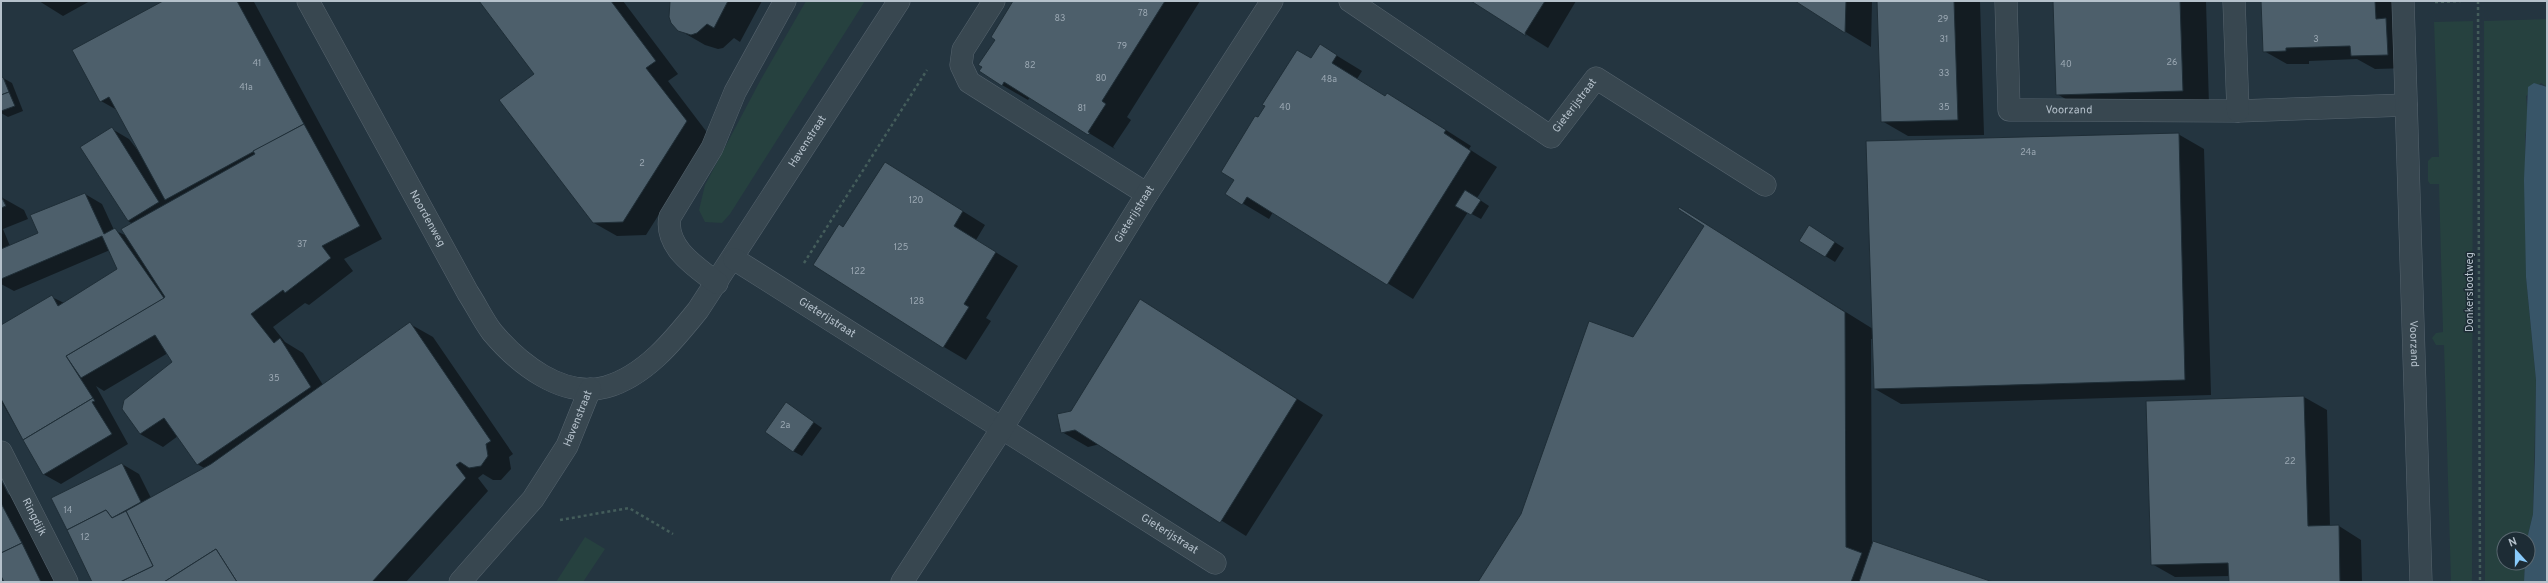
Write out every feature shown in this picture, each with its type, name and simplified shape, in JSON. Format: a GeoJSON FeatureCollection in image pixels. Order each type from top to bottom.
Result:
{"type":"FeatureCollection","features":[{"type":"Feature","properties":{"kind":"street","name":"Noordenweg"},"geometry":{"type":"LineString","coordinates":[[308,1],[468,293],[491,330],[510,352],[538,373],[561,386],[590,389]]}},
{"type":"Feature","properties":{"kind":"street"},"geometry":{"type":"LineString","coordinates":[[717,283],[690,263],[672,241],[668,228],[670,217],[712,148],[735,92],[785,1]]}},
{"type":"Feature","properties":{"kind":"street","name":"Havenstraat"},"geometry":{"type":"LineString","coordinates":[[460,582],[533,499],[567,446],[590,389],[605,388],[621,381],[653,360],[678,336],[734,259],[898,1]]}},
{"type":"Feature","properties":{"kind":"street"},"geometry":{"type":"LineString","coordinates":[[994,1],[963,50],[961,65],[969,82],[1147,194]]}},
{"type":"Feature","properties":{"kind":"street","name":"Gieterijstraat"},"geometry":{"type":"LineString","coordinates":[[902,582],[1002,430],[1147,194],[1272,1]]}},
{"type":"Feature","properties":{"kind":"street","name":"Gieterijstraat"},"geometry":{"type":"LineString","coordinates":[[1350,1],[1551,137],[1596,78],[1765,185]]}},
{"type":"Feature","properties":{"kind":"street","name":"Voorzand"},"geometry":{"type":"LineString","coordinates":[[2006,1],[2009,110],[2238,111],[2406,105]]}},
{"type":"Feature","properties":{"kind":"street"},"geometry":{"type":"LineString","coordinates":[[2234,1],[2238,111]]}},
{"type":"Feature","properties":{"kind":"street","name":"Voorzand"},"geometry":{"type":"LineString","coordinates":[[2403,1],[2421,582]]}},
{"type":"Feature","properties":{"kind":"street","name":"Gieterijstraat"},"geometry":{"type":"LineString","coordinates":[[734,259],[1002,430],[1215,563]]}},
{"type":"Feature","properties":{"kind":"street","name":"Ringdijk"},"geometry":{"type":"LineString","coordinates":[[1,452],[67,582]]}},
{"type":"Feature","properties":{"kind":"path","name":"Donkerslootweg"},"geometry":{"type":"LineString","coordinates":[[2478,1],[2480,582]]}},
{"type":"Feature","properties":{"kind":"path"},"geometry":{"type":"LineString","coordinates":[[786,292],[930,65],[961,65]]}},
{"type":"Feature","properties":{"kind":"path"},"geometry":{"type":"LineString","coordinates":[[533,499],[557,520],[629,508],[673,534]]}},
{"type":"Feature","properties":{"kind":"green space"},"geometry":{"type":"Polygon","coordinates":[[[806,1],[865,1],[730,214],[722,223],[705,222],[699,210],[705,185],[760,81],[806,1]]]}},
{"type":"Feature","properties":{"kind":"green space"},"geometry":{"type":"Polygon","coordinates":[[[2547,19],[2547,87],[2541,83],[2526,96],[2528,121],[2525,136],[2526,277],[2536,380],[2533,514],[2529,531],[2496,531],[2496,571],[2525,571],[2524,582],[2485,582],[2484,21],[2547,19]]]}},
{"type":"Feature","properties":{"kind":"green space"},"geometry":{"type":"Polygon","coordinates":[[[2473,21],[2472,582],[2451,582],[2444,345],[2436,345],[2432,338],[2436,333],[2443,332],[2439,184],[2430,184],[2428,181],[2428,161],[2432,157],[2439,157],[2434,22],[2473,21]]]}},
{"type":"Feature","properties":{"kind":"green space"},"geometry":{"type":"Polygon","coordinates":[[[585,537],[605,549],[583,582],[556,582],[585,537]]]}},
{"type":"Feature","properties":{"kind":"water"},"geometry":{"type":"Polygon","coordinates":[[[2534,83],[2547,87],[2547,582],[2524,582],[2525,571],[2536,571],[2536,531],[2529,531],[2533,514],[2536,380],[2526,277],[2524,180],[2528,87],[2534,83]]]}},
{"type":"Feature","properties":{"kind":"building"},"geometry":{"type":"Polygon","coordinates":[[[163,1],[237,1],[304,124],[165,200],[109,97],[100,102],[72,50],[163,1]]]}},
{"type":"Feature","properties":{"kind":"building"},"geometry":{"type":"Polygon","coordinates":[[[479,1],[611,1],[656,61],[646,68],[687,121],[623,222],[593,223],[499,100],[534,74],[479,1]]]}},
{"type":"Feature","properties":{"kind":"building"},"geometry":{"type":"Polygon","coordinates":[[[670,1],[728,1],[714,28],[707,24],[697,33],[691,35],[678,31],[671,23],[669,17],[670,1]]]}},
{"type":"Feature","properties":{"kind":"building"},"geometry":{"type":"Polygon","coordinates":[[[1013,1],[1165,1],[1102,101],[1106,104],[1088,132],[1090,133],[1088,135],[1004,82],[1002,86],[979,71],[982,67],[978,65],[995,40],[991,37],[1013,1]]]}},
{"type":"Feature","properties":{"kind":"building"},"geometry":{"type":"Polygon","coordinates":[[[1471,1],[1545,1],[1525,33],[1526,36],[1471,1]]]}},
{"type":"Feature","properties":{"kind":"building"},"geometry":{"type":"Polygon","coordinates":[[[1795,1],[1846,1],[1845,33],[1795,1]]]}},
{"type":"Feature","properties":{"kind":"building"},"geometry":{"type":"Polygon","coordinates":[[[1877,1],[1954,1],[1958,120],[1881,122],[1877,1]]]}},
{"type":"Feature","properties":{"kind":"building"},"geometry":{"type":"Polygon","coordinates":[[[2053,1],[2180,1],[2183,91],[2056,95],[2053,1]]]}},
{"type":"Feature","properties":{"kind":"building"},"geometry":{"type":"Polygon","coordinates":[[[2261,1],[2375,1],[2376,19],[2386,18],[2388,55],[2351,56],[2350,46],[2286,48],[2286,51],[2263,52],[2261,1]]]}},
{"type":"Feature","properties":{"kind":"building"},"geometry":{"type":"Polygon","coordinates":[[[1320,44],[1337,55],[1332,63],[1385,96],[1387,93],[1446,130],[1444,133],[1471,151],[1387,285],[1247,197],[1242,205],[1225,194],[1234,180],[1221,172],[1255,116],[1258,117],[1265,106],[1262,105],[1297,50],[1311,58],[1320,44]]]}},
{"type":"Feature","properties":{"kind":"building"},"geometry":{"type":"Polygon","coordinates":[[[3,77],[9,92],[1,95],[1,78],[3,77]]]}},
{"type":"Feature","properties":{"kind":"building"},"geometry":{"type":"Polygon","coordinates":[[[9,92],[15,106],[1,111],[1,95],[9,92]]]}},
{"type":"Feature","properties":{"kind":"building"},"geometry":{"type":"Polygon","coordinates":[[[304,124],[360,226],[322,246],[331,258],[285,293],[283,290],[251,314],[274,343],[280,338],[311,387],[197,465],[164,418],[140,434],[122,409],[124,400],[172,362],[155,335],[81,378],[66,356],[165,297],[121,229],[255,154],[253,151],[304,124]]]}},
{"type":"Feature","properties":{"kind":"building"},"geometry":{"type":"Polygon","coordinates":[[[112,127],[159,202],[128,221],[80,147],[112,127]]]}},
{"type":"Feature","properties":{"kind":"building"},"geometry":{"type":"Polygon","coordinates":[[[2179,133],[2185,380],[1874,389],[1866,141],[2179,133]]]}},
{"type":"Feature","properties":{"kind":"building"},"geometry":{"type":"Polygon","coordinates":[[[885,162],[963,211],[954,226],[996,252],[964,304],[969,307],[943,348],[813,265],[839,224],[843,227],[885,162]]]}},
{"type":"Feature","properties":{"kind":"building"},"geometry":{"type":"Polygon","coordinates":[[[1465,190],[1481,200],[1471,215],[1455,206],[1465,190]]]}},
{"type":"Feature","properties":{"kind":"building"},"geometry":{"type":"Polygon","coordinates":[[[85,193],[104,234],[115,228],[164,298],[66,356],[93,398],[23,440],[1,399],[1,325],[52,295],[58,306],[117,269],[102,236],[1,279],[1,249],[38,233],[30,215],[85,193]]]}},
{"type":"Feature","properties":{"kind":"building"},"geometry":{"type":"Polygon","coordinates":[[[1,196],[6,206],[1,208],[1,196]]]}},
{"type":"Feature","properties":{"kind":"building"},"geometry":{"type":"Polygon","coordinates":[[[1679,207],[1845,312],[1846,547],[1862,553],[1851,582],[1478,582],[1521,514],[1589,321],[1633,337],[1704,226],[1678,209],[1679,207]]]}},
{"type":"Feature","properties":{"kind":"building"},"geometry":{"type":"Polygon","coordinates":[[[1809,225],[1835,242],[1825,257],[1799,241],[1809,225]]]}},
{"type":"Feature","properties":{"kind":"building"},"geometry":{"type":"Polygon","coordinates":[[[1140,299],[1297,399],[1220,523],[1075,430],[1061,433],[1057,414],[1071,411],[1140,299]]]}},
{"type":"Feature","properties":{"kind":"building"},"geometry":{"type":"Polygon","coordinates":[[[410,322],[491,441],[486,444],[488,456],[481,466],[469,468],[460,462],[456,465],[466,478],[372,582],[237,582],[216,549],[164,582],[120,582],[153,566],[126,511],[211,464],[410,322]]]}},
{"type":"Feature","properties":{"kind":"building"},"geometry":{"type":"Polygon","coordinates":[[[2304,396],[2308,526],[2339,525],[2340,582],[2229,582],[2228,563],[2151,565],[2146,401],[2304,396]]]}},
{"type":"Feature","properties":{"kind":"building"},"geometry":{"type":"Polygon","coordinates":[[[93,398],[95,401],[92,402],[112,434],[43,475],[23,440],[93,398]]]}},
{"type":"Feature","properties":{"kind":"building"},"geometry":{"type":"Polygon","coordinates":[[[786,402],[814,422],[793,452],[765,432],[786,402]]]}},
{"type":"Feature","properties":{"kind":"building"},"geometry":{"type":"Polygon","coordinates":[[[122,463],[141,502],[112,518],[106,510],[67,530],[51,498],[122,463]]]}},
{"type":"Feature","properties":{"kind":"building"},"geometry":{"type":"Polygon","coordinates":[[[1,503],[22,543],[1,553],[1,503]]]}},
{"type":"Feature","properties":{"kind":"building"},"geometry":{"type":"Polygon","coordinates":[[[106,510],[112,518],[126,511],[153,566],[120,582],[92,582],[67,530],[106,510]]]}},
{"type":"Feature","properties":{"kind":"building"},"geometry":{"type":"Polygon","coordinates":[[[1873,541],[1993,582],[1859,582],[1873,541]]]}},
{"type":"Feature","properties":{"kind":"building"},"geometry":{"type":"Polygon","coordinates":[[[22,543],[41,582],[4,582],[1,576],[1,553],[22,543]]]}},
{"type":"Feature","properties":{"kind":"building"},"geometry":{"type":"Polygon","coordinates":[[[216,549],[237,582],[164,582],[216,549]]]}}]}
